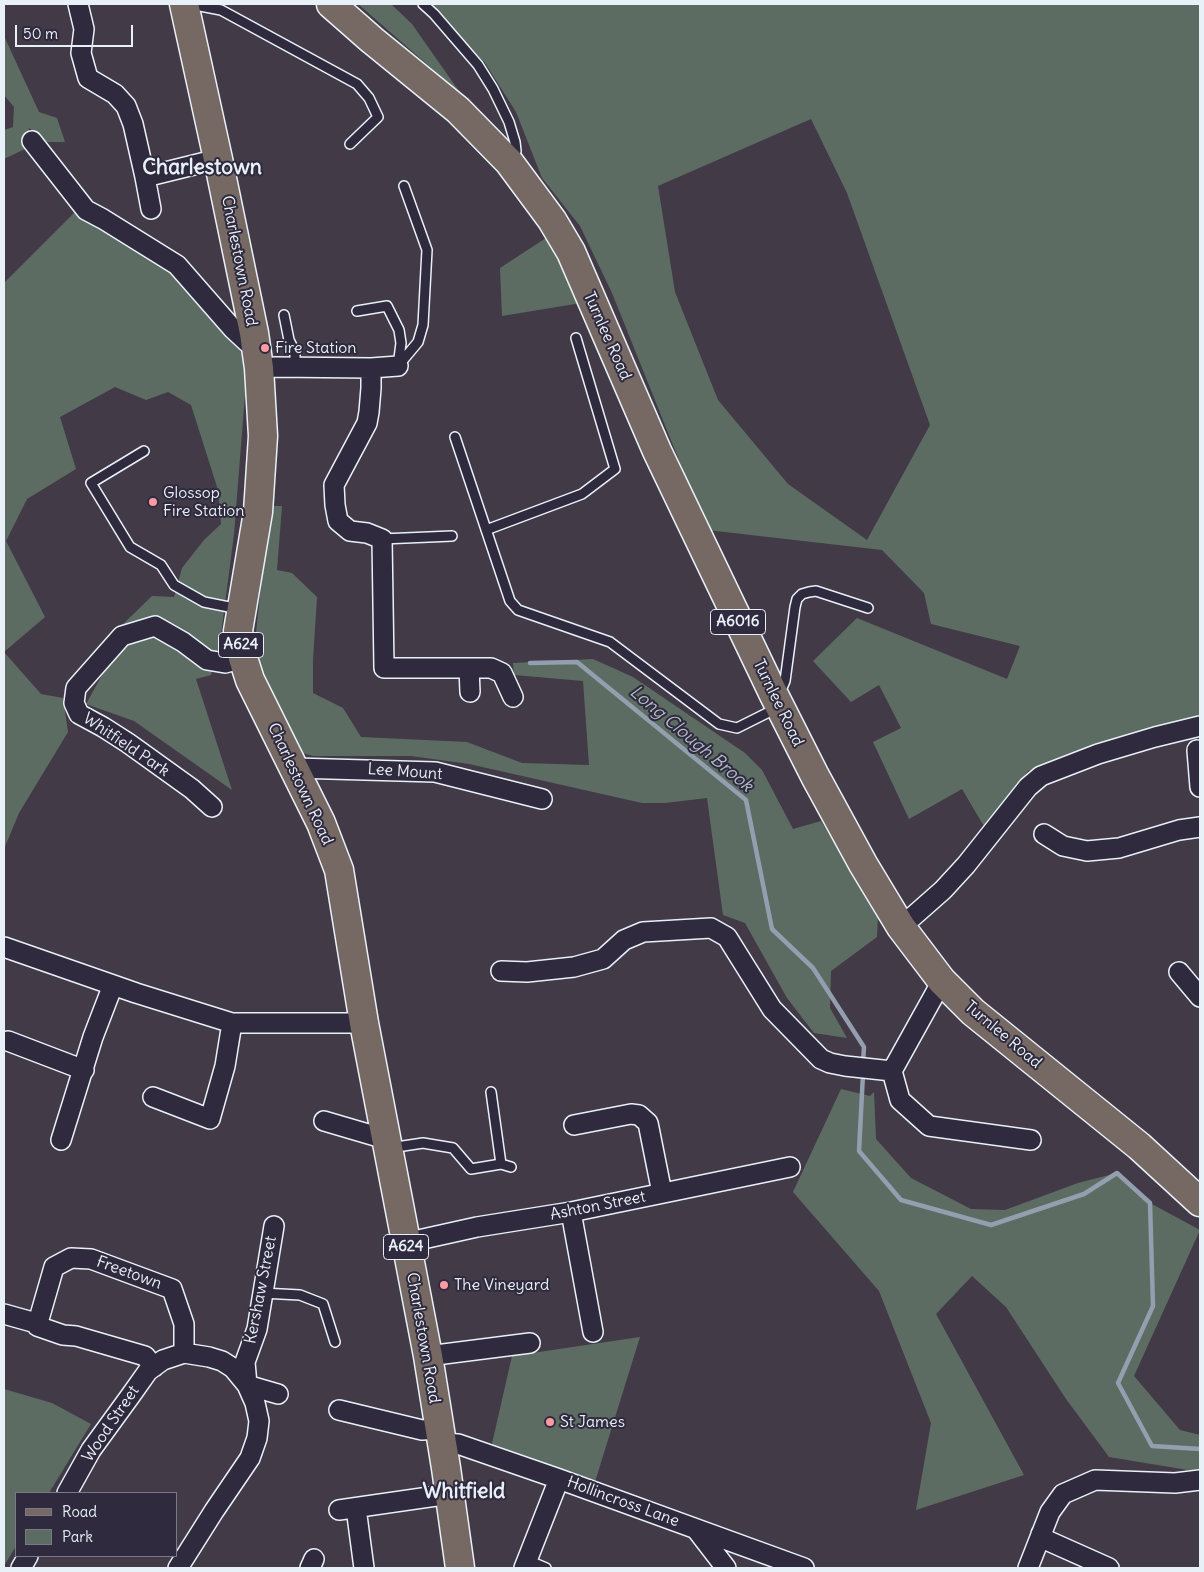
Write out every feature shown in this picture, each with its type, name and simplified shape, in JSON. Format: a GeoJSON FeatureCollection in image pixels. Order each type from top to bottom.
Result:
{"type":"FeatureCollection","features":[{"type":"Feature","properties":{"kind":"main road","name":"Charlestown Road"},"geometry":{"type":"LineString","coordinates":[[184,4],[218,159],[257,356],[263,436],[258,512],[238,631],[243,658],[250,680],[322,823],[339,870],[364,1023],[428,1356],[460,1568]]}},
{"type":"Feature","properties":{"kind":"main road","name":"Turnlee Road"},"geometry":{"type":"LineString","coordinates":[[331,4],[458,110],[509,162],[552,220],[571,252],[657,451],[777,701],[863,864],[901,927],[942,981],[973,1012],[1139,1146],[1200,1202]]}},
{"type":"Feature","properties":{"kind":"street"},"geometry":{"type":"LineString","coordinates":[[78,4],[84,29],[81,53],[88,78],[115,94],[126,106],[133,124],[151,208]]}},
{"type":"Feature","properties":{"kind":"street"},"geometry":{"type":"LineString","coordinates":[[32,141],[86,210],[177,265],[233,329],[247,342],[257,356],[295,367],[371,368],[398,366]]}},
{"type":"Feature","properties":{"kind":"street"},"geometry":{"type":"LineString","coordinates":[[145,176],[218,159]]}},
{"type":"Feature","properties":{"kind":"street"},"geometry":{"type":"LineString","coordinates":[[371,368],[368,418],[334,485],[338,521],[350,530],[367,532],[382,539],[384,668],[491,668],[502,673],[513,697]]}},
{"type":"Feature","properties":{"kind":"street","name":"Whitfield Park"},"geometry":{"type":"LineString","coordinates":[[212,807],[192,789],[128,743],[79,714],[74,703],[76,688],[122,636],[155,626],[207,660],[225,663],[243,658]]}},
{"type":"Feature","properties":{"kind":"street"},"geometry":{"type":"LineString","coordinates":[[469,668],[470,692]]}},
{"type":"Feature","properties":{"kind":"street"},"geometry":{"type":"LineString","coordinates":[[901,927],[943,890],[966,865],[1028,787],[1041,776],[1098,754],[1200,726]]}},
{"type":"Feature","properties":{"kind":"street"},"geometry":{"type":"LineString","coordinates":[[1197,750],[1200,787]]}},
{"type":"Feature","properties":{"kind":"street","name":"Lee Mount"},"geometry":{"type":"LineString","coordinates":[[295,768],[435,772],[542,799]]}},
{"type":"Feature","properties":{"kind":"street"},"geometry":{"type":"LineString","coordinates":[[1044,834],[1062,846],[1087,852],[1119,848],[1179,830],[1200,827]]}},
{"type":"Feature","properties":{"kind":"street"},"geometry":{"type":"LineString","coordinates":[[501,971],[527,972],[574,967],[603,959],[624,940],[643,932],[711,928],[727,936],[772,1009],[821,1059],[845,1066],[884,1070]]}},
{"type":"Feature","properties":{"kind":"street"},"geometry":{"type":"LineString","coordinates":[[4,947],[113,985],[232,1023],[364,1023]]}},
{"type":"Feature","properties":{"kind":"street"},"geometry":{"type":"LineString","coordinates":[[1179,972],[1200,997]]}},
{"type":"Feature","properties":{"kind":"street"},"geometry":{"type":"LineString","coordinates":[[884,1070],[942,981]]}},
{"type":"Feature","properties":{"kind":"street"},"geometry":{"type":"LineString","coordinates":[[62,1140],[94,1037],[113,985]]}},
{"type":"Feature","properties":{"kind":"street"},"geometry":{"type":"LineString","coordinates":[[153,1097],[210,1119],[225,1066],[232,1023]]}},
{"type":"Feature","properties":{"kind":"street"},"geometry":{"type":"LineString","coordinates":[[8,1041],[84,1070]]}},
{"type":"Feature","properties":{"kind":"street"},"geometry":{"type":"LineString","coordinates":[[884,1070],[900,1100],[929,1126],[1031,1140]]}},
{"type":"Feature","properties":{"kind":"street"},"geometry":{"type":"LineString","coordinates":[[574,1125],[631,1114],[639,1115],[648,1123],[662,1193]]}},
{"type":"Feature","properties":{"kind":"street"},"geometry":{"type":"LineString","coordinates":[[324,1121],[375,1136],[387,1142]]}},
{"type":"Feature","properties":{"kind":"street","name":"Ashton Street"},"geometry":{"type":"LineString","coordinates":[[405,1243],[477,1227],[571,1212],[790,1167]]}},
{"type":"Feature","properties":{"kind":"street"},"geometry":{"type":"LineString","coordinates":[[571,1212],[593,1332]]}},
{"type":"Feature","properties":{"kind":"street","name":"Kershaw Street"},"geometry":{"type":"LineString","coordinates":[[178,1568],[250,1458],[257,1438],[259,1421],[255,1403],[247,1385],[245,1362],[257,1329],[274,1226]]}},
{"type":"Feature","properties":{"kind":"street","name":"Freetown"},"geometry":{"type":"LineString","coordinates":[[36,1323],[54,1268],[71,1258],[91,1259],[172,1289],[184,1324],[184,1353]]}},
{"type":"Feature","properties":{"kind":"street"},"geometry":{"type":"LineString","coordinates":[[8,1315],[36,1323],[38,1327],[145,1356],[158,1363],[184,1353],[197,1354],[222,1361],[232,1368],[247,1385],[278,1394]]}},
{"type":"Feature","properties":{"kind":"street"},"geometry":{"type":"LineString","coordinates":[[428,1356],[530,1343]]}},
{"type":"Feature","properties":{"kind":"street","name":"Wood Street"},"geometry":{"type":"LineString","coordinates":[[68,1492],[92,1450],[148,1371],[158,1363]]}},
{"type":"Feature","properties":{"kind":"street"},"geometry":{"type":"LineString","coordinates":[[339,1410],[440,1436]]}},
{"type":"Feature","properties":{"kind":"street","name":"Hollincross Lane"},"geometry":{"type":"LineString","coordinates":[[440,1436],[804,1568]]}},
{"type":"Feature","properties":{"kind":"street"},"geometry":{"type":"LineString","coordinates":[[525,1564],[558,1478]]}},
{"type":"Feature","properties":{"kind":"street"},"geometry":{"type":"LineString","coordinates":[[1028,1568],[1050,1512],[1063,1494],[1095,1480],[1174,1483],[1200,1480]]}},
{"type":"Feature","properties":{"kind":"street"},"geometry":{"type":"LineString","coordinates":[[364,1568],[348,1509],[450,1494]]}},
{"type":"Feature","properties":{"kind":"street"},"geometry":{"type":"LineString","coordinates":[[696,1529],[726,1568]]}},
{"type":"Feature","properties":{"kind":"street"},"geometry":{"type":"LineString","coordinates":[[1041,1534],[1044,1539],[1109,1568]]}},
{"type":"Feature","properties":{"kind":"street"},"geometry":{"type":"LineString","coordinates":[[20,1568],[27,1557]]}},
{"type":"Feature","properties":{"kind":"lane"},"geometry":{"type":"LineString","coordinates":[[190,4],[221,10],[357,84],[369,98],[378,117],[350,144]]}},
{"type":"Feature","properties":{"kind":"lane"},"geometry":{"type":"LineString","coordinates":[[423,4],[478,65],[493,89],[509,122],[515,142],[516,151],[509,162]]}},
{"type":"Feature","properties":{"kind":"lane"},"geometry":{"type":"LineString","coordinates":[[398,366],[418,342],[423,325],[426,250],[404,186]]}},
{"type":"Feature","properties":{"kind":"lane"},"geometry":{"type":"LineString","coordinates":[[357,311],[388,306],[400,330],[401,343],[398,366]]}},
{"type":"Feature","properties":{"kind":"lane"},"geometry":{"type":"LineString","coordinates":[[284,315],[289,340],[295,352],[295,367]]}},
{"type":"Feature","properties":{"kind":"lane"},"geometry":{"type":"LineString","coordinates":[[486,530],[582,494],[615,469],[576,338]]}},
{"type":"Feature","properties":{"kind":"lane"},"geometry":{"type":"LineString","coordinates":[[455,437],[510,601],[518,610],[610,642],[720,724],[737,728],[777,701],[785,681],[795,607],[797,599],[802,594],[816,592],[868,608]]}},
{"type":"Feature","properties":{"kind":"lane"},"geometry":{"type":"LineString","coordinates":[[144,451],[91,483],[130,547],[161,565],[174,585],[204,602],[242,610]]}},
{"type":"Feature","properties":{"kind":"lane"},"geometry":{"type":"LineString","coordinates":[[382,539],[452,536]]}},
{"type":"Feature","properties":{"kind":"lane"},"geometry":{"type":"LineString","coordinates":[[491,1092],[501,1164]]}},
{"type":"Feature","properties":{"kind":"lane"},"geometry":{"type":"LineString","coordinates":[[387,1142],[423,1143],[453,1148],[471,1169],[501,1164],[511,1167]]}},
{"type":"Feature","properties":{"kind":"lane"},"geometry":{"type":"LineString","coordinates":[[262,1293],[300,1295],[323,1304],[335,1342]]}},
{"type":"Feature","properties":{"kind":"lane"},"geometry":{"type":"LineString","coordinates":[[525,1564],[546,1568]]}},
{"type":"Feature","properties":{"kind":"green space"},"geometry":{"type":"Polygon","coordinates":[[[358,4],[391,4],[412,24],[461,94],[358,4]]]}},
{"type":"Feature","properties":{"kind":"green space"},"geometry":{"type":"Polygon","coordinates":[[[428,4],[1200,4],[1200,715],[1124,736],[1028,771],[985,828],[962,789],[909,819],[873,742],[901,728],[879,685],[851,702],[813,661],[857,618],[1007,679],[1020,646],[931,624],[924,593],[882,550],[707,530],[612,293],[580,226],[542,178],[516,112],[485,63],[428,4]],[[811,119],[658,186],[675,292],[718,400],[788,484],[867,540],[930,425],[847,193],[811,119]]]}},
{"type":"Feature","properties":{"kind":"green space"},"geometry":{"type":"Polygon","coordinates":[[[4,36],[39,112],[57,118],[65,142],[47,142],[29,128],[27,148],[4,159],[4,130],[13,127],[14,107],[4,95],[4,36]]]}},
{"type":"Feature","properties":{"kind":"green space"},"geometry":{"type":"Polygon","coordinates":[[[77,210],[179,274],[241,342],[246,382],[234,534],[220,642],[211,675],[196,679],[232,790],[134,721],[86,704],[111,659],[119,628],[152,596],[174,597],[182,568],[204,540],[221,524],[218,490],[191,405],[168,392],[146,400],[115,387],[60,417],[76,469],[27,499],[6,541],[45,617],[4,652],[4,283],[77,210]]]}},
{"type":"Feature","properties":{"kind":"green space"},"geometry":{"type":"Polygon","coordinates":[[[549,236],[581,303],[502,316],[500,268],[549,236]]]}},
{"type":"Feature","properties":{"kind":"green space"},"geometry":{"type":"Polygon","coordinates":[[[272,506],[282,506],[277,570],[292,573],[317,597],[313,693],[343,708],[361,737],[467,742],[522,763],[589,765],[583,681],[514,675],[513,663],[593,659],[633,677],[745,753],[762,770],[793,829],[821,821],[878,915],[877,937],[831,971],[830,1008],[847,1038],[814,1033],[787,998],[745,923],[723,915],[707,798],[665,803],[642,803],[469,764],[411,756],[313,756],[299,752],[274,702],[259,663],[256,633],[267,529],[272,506]]]}},
{"type":"Feature","properties":{"kind":"green space"},"geometry":{"type":"Polygon","coordinates":[[[4,652],[41,694],[63,698],[68,732],[19,813],[4,849],[4,652]]]}},
{"type":"Feature","properties":{"kind":"green space"},"geometry":{"type":"Polygon","coordinates":[[[841,1089],[870,1096],[874,1092],[876,1139],[911,1178],[971,1209],[1005,1210],[1078,1183],[1117,1173],[1150,1203],[1200,1230],[1134,1376],[1180,1430],[1200,1435],[1200,1472],[1109,1457],[1066,1399],[1006,1307],[972,1276],[936,1314],[1024,1475],[916,1510],[931,1423],[879,1291],[793,1192],[841,1089]]]}},
{"type":"Feature","properties":{"kind":"green space"},"geometry":{"type":"Polygon","coordinates":[[[640,1337],[594,1485],[491,1448],[512,1356],[640,1337]]]}},
{"type":"Feature","properties":{"kind":"green space"},"geometry":{"type":"Polygon","coordinates":[[[4,1389],[52,1403],[91,1424],[50,1492],[15,1492],[15,1548],[4,1566],[4,1389]]]}},
{"type":"Feature","properties":{"kind":"waterway","name":"Long Clough Brook"},"geometry":{"type":"LineString","coordinates":[[530,663],[577,662],[746,800],[772,929],[813,968],[864,1047],[863,1063]]}},
{"type":"Feature","properties":{"kind":"waterway","name":"Long Clough Brook"},"geometry":{"type":"LineString","coordinates":[[863,1074],[859,1151],[901,1200],[991,1225],[1084,1194],[1117,1173],[1150,1203],[1153,1306],[1118,1383],[1152,1446],[1200,1449]]}},
{"type":"Feature","properties":{"kind":"place","name":"Fire Station"},"geometry":{"type":"Point","coordinates":[265,348]}},
{"type":"Feature","properties":{"kind":"place","name":"Glossop Fire Station"},"geometry":{"type":"Point","coordinates":[153,502]}},
{"type":"Feature","properties":{"kind":"place","name":"The Vineyard"},"geometry":{"type":"Point","coordinates":[444,1285]}},
{"type":"Feature","properties":{"kind":"place","name":"St James"},"geometry":{"type":"Point","coordinates":[550,1422]}},
{"type":"Feature","properties":{"kind":"district","name":"Charlestown"},"geometry":{"type":"Point","coordinates":[202,168]}},
{"type":"Feature","properties":{"kind":"district","name":"Whitfield"},"geometry":{"type":"Point","coordinates":[464,1492]}}]}
